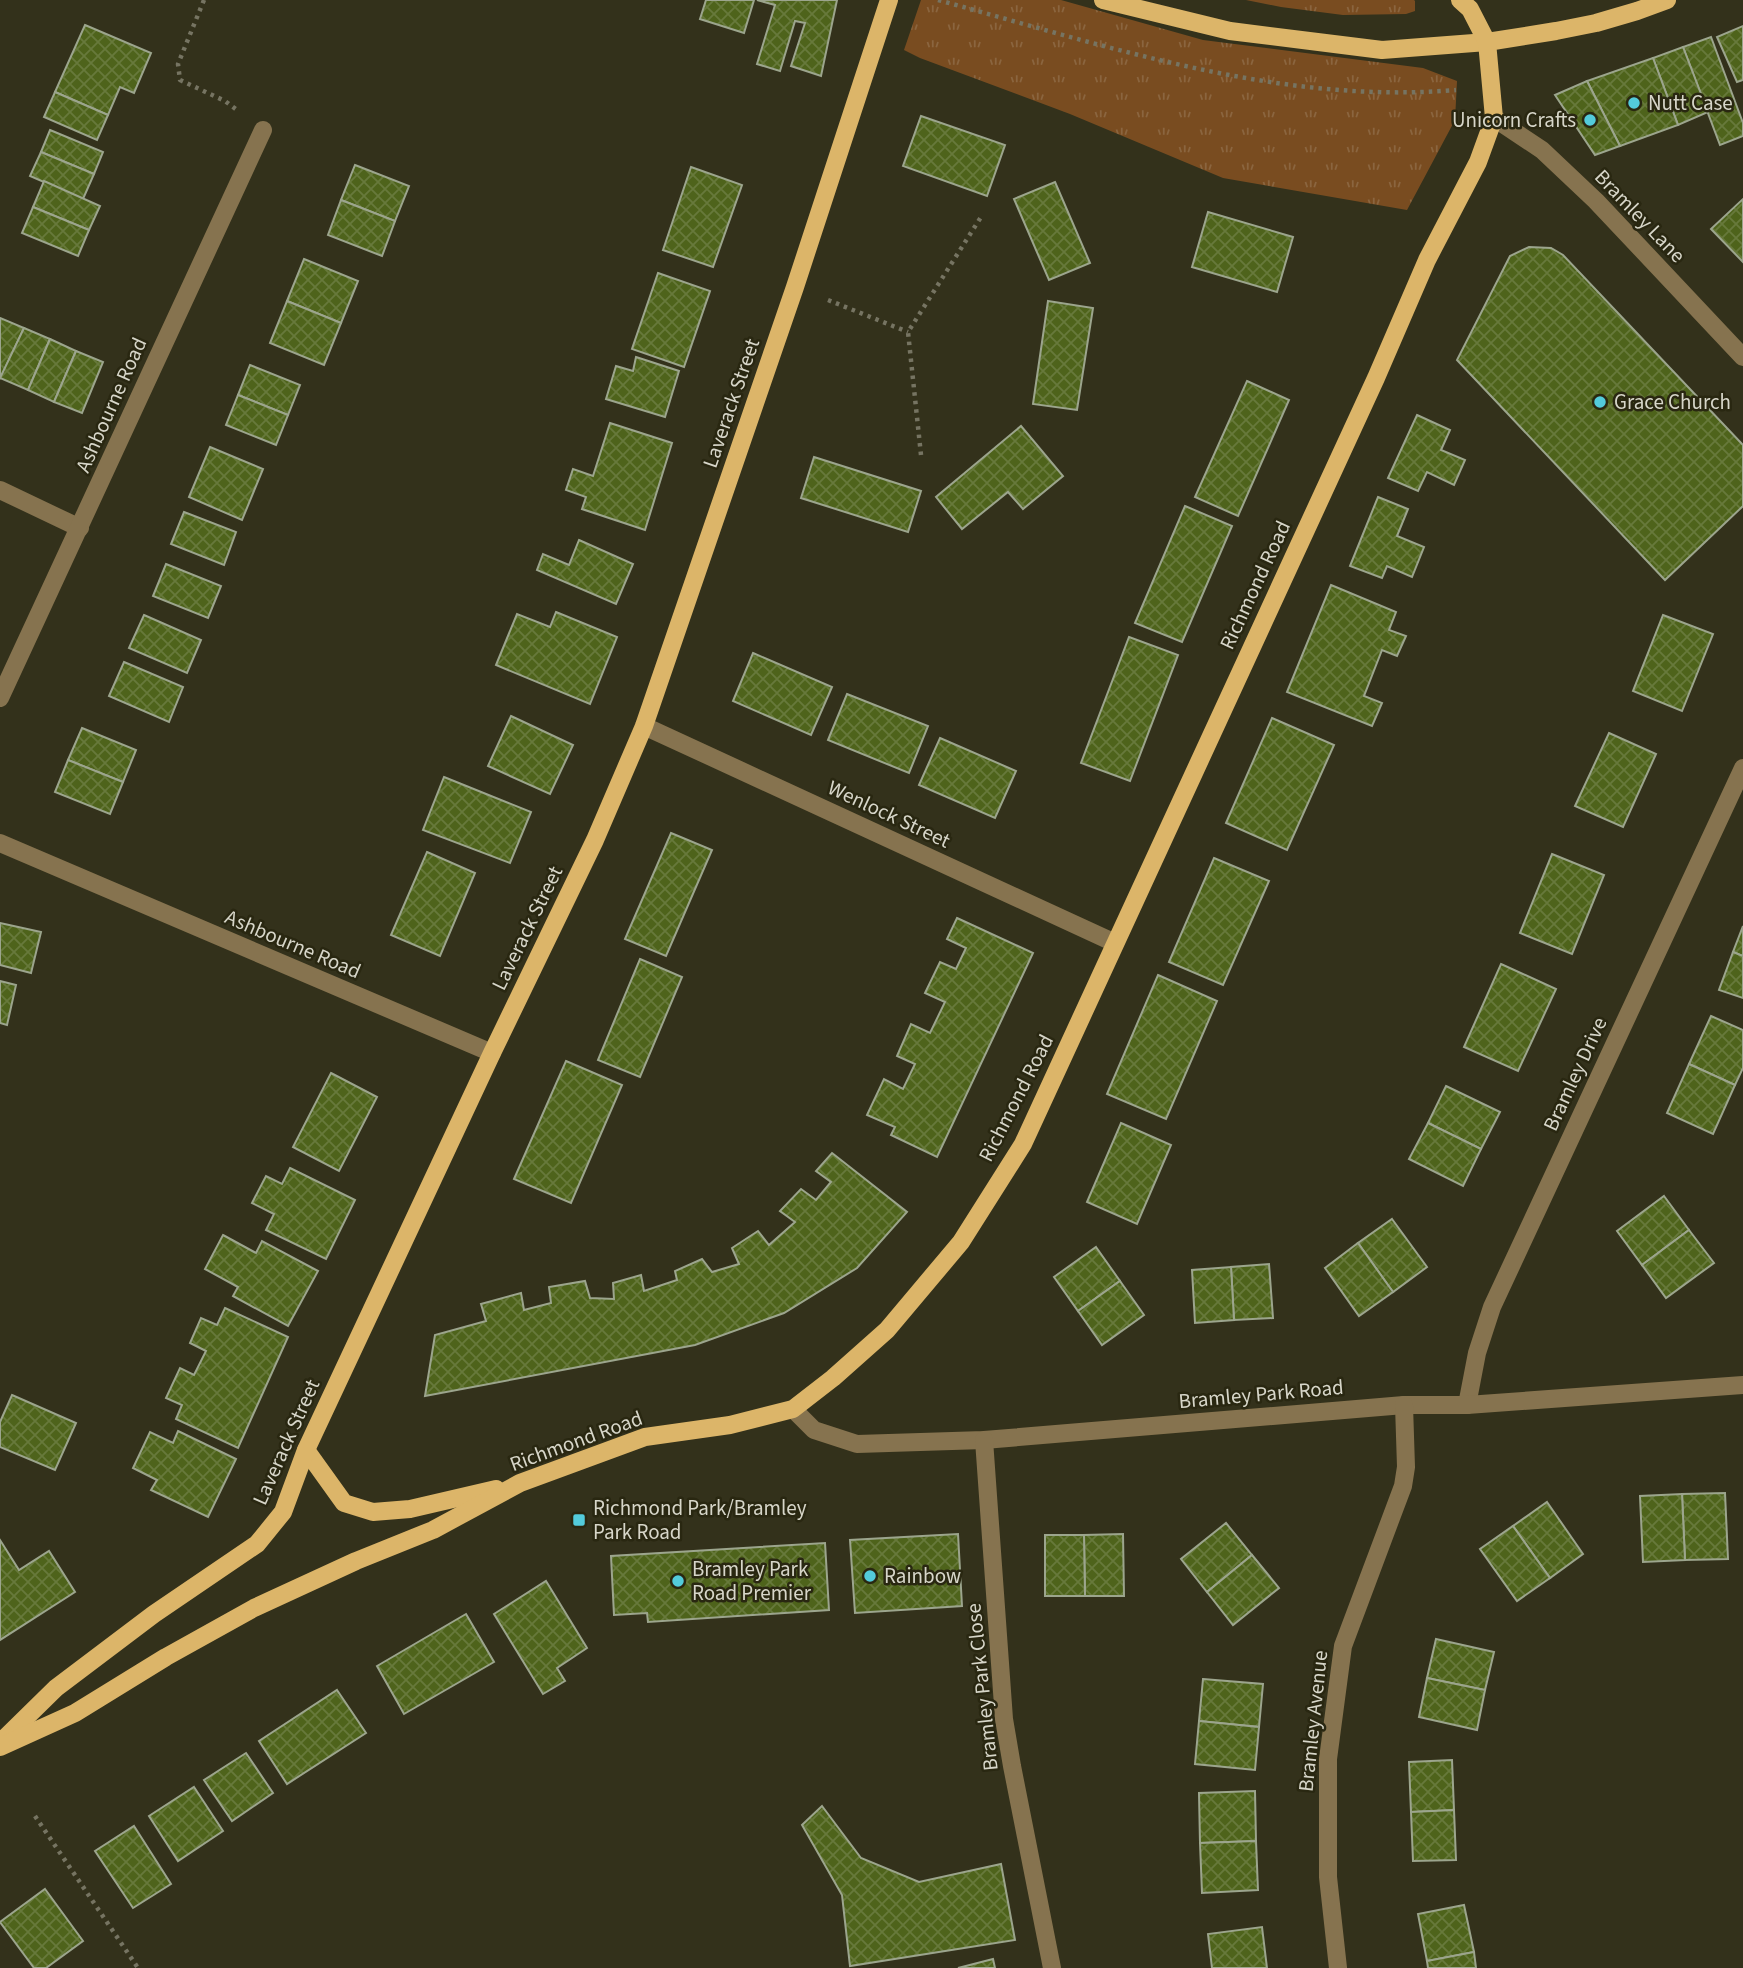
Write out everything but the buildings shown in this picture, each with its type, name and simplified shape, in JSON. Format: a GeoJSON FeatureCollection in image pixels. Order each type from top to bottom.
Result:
{"type":"FeatureCollection","features":[{"type":"Feature","properties":{"kind":"main road","name":"Laverack Street"},"geometry":{"type":"LineString","coordinates":[[0,1745],[56,1688],[154,1614],[257,1544],[283,1512],[306,1450],[595,840],[644,726],[795,287],[889,0]]}},
{"type":"Feature","properties":{"kind":"main road"},"geometry":{"type":"LineString","coordinates":[[1103,0],[1230,31],[1382,50],[1487,42],[1596,23],[1667,0]]}},
{"type":"Feature","properties":{"kind":"main road","name":"Richmond Road"},"geometry":{"type":"LineString","coordinates":[[0,1745],[75,1713],[166,1657],[254,1608],[433,1530],[520,1483],[645,1437],[730,1425],[793,1409],[887,1330],[961,1242],[1023,1144],[1376,378],[1427,260],[1478,162],[1494,118],[1487,42],[1470,9],[1460,0]]}},
{"type":"Feature","properties":{"kind":"main road"},"geometry":{"type":"LineString","coordinates":[[306,1450],[344,1503],[373,1512],[410,1509],[520,1483]]}},
{"type":"Feature","properties":{"kind":"street","name":"Bramley Lane"},"geometry":{"type":"LineString","coordinates":[[1494,118],[1542,150],[1596,201],[1743,357]]}},
{"type":"Feature","properties":{"kind":"street","name":"Ashbourne Road"},"geometry":{"type":"LineString","coordinates":[[0,698],[263,130]]}},
{"type":"Feature","properties":{"kind":"street"},"geometry":{"type":"LineString","coordinates":[[0,490],[80,528]]}},
{"type":"Feature","properties":{"kind":"street","name":"Wenlock Street"},"geometry":{"type":"LineString","coordinates":[[644,726],[1115,943]]}},
{"type":"Feature","properties":{"kind":"street","name":"Bramley Drive"},"geometry":{"type":"LineString","coordinates":[[1467,1405],[1477,1353],[1492,1307],[1743,768]]}},
{"type":"Feature","properties":{"kind":"street","name":"Ashbourne Road"},"geometry":{"type":"LineString","coordinates":[[0,843],[492,1053]]}},
{"type":"Feature","properties":{"kind":"street","name":"Bramley Park Road"},"geometry":{"type":"LineString","coordinates":[[793,1409],[814,1430],[857,1444],[984,1440],[1404,1405],[1467,1405],[1743,1385]]}},
{"type":"Feature","properties":{"kind":"street","name":"Bramley Avenue"},"geometry":{"type":"LineString","coordinates":[[1338,1968],[1328,1877],[1328,1759],[1343,1646],[1403,1486],[1406,1467],[1404,1405]]}},
{"type":"Feature","properties":{"kind":"street","name":"Bramley Park Close"},"geometry":{"type":"LineString","coordinates":[[984,1440],[1004,1719],[1052,1968]]}},
{"type":"Feature","properties":{"kind":"path"},"geometry":{"type":"LineString","coordinates":[[204,0],[178,64],[180,80],[225,101],[263,130]]}},
{"type":"Feature","properties":{"kind":"path"},"geometry":{"type":"LineString","coordinates":[[921,456],[908,332],[981,218]]}},
{"type":"Feature","properties":{"kind":"path"},"geometry":{"type":"LineString","coordinates":[[795,287],[908,332]]}},
{"type":"Feature","properties":{"kind":"path"},"geometry":{"type":"LineString","coordinates":[[36,1816],[138,1968]]}},
{"type":"Feature","properties":{"kind":"green space"},"geometry":{"type":"Polygon","coordinates":[[[921,0],[1061,0],[1203,40],[1423,68],[1457,81],[1455,120],[1407,210],[1223,178],[1070,114],[904,50],[921,0]]]}},
{"type":"Feature","properties":{"kind":"green space"},"geometry":{"type":"Polygon","coordinates":[[[1246,0],[1414,0],[1415,11],[1406,14],[1343,15],[1246,0]]]}},
{"type":"Feature","properties":{"kind":"place","name":"Nutt Case"},"geometry":{"type":"Point","coordinates":[1634,103]}},
{"type":"Feature","properties":{"kind":"place","name":"Unicorn Crafts"},"geometry":{"type":"Point","coordinates":[1590,120]}},
{"type":"Feature","properties":{"kind":"place","name":"Grace Church"},"geometry":{"type":"Point","coordinates":[1600,402]}},
{"type":"Feature","properties":{"kind":"place","name":"Richmond Park/Bramley Park Road"},"geometry":{"type":"Point","coordinates":[579,1520]}},
{"type":"Feature","properties":{"kind":"place","name":"Rainbow"},"geometry":{"type":"Point","coordinates":[870,1576]}},
{"type":"Feature","properties":{"kind":"place","name":"Bramley Park Road Premier"},"geometry":{"type":"Point","coordinates":[678,1581]}}]}
